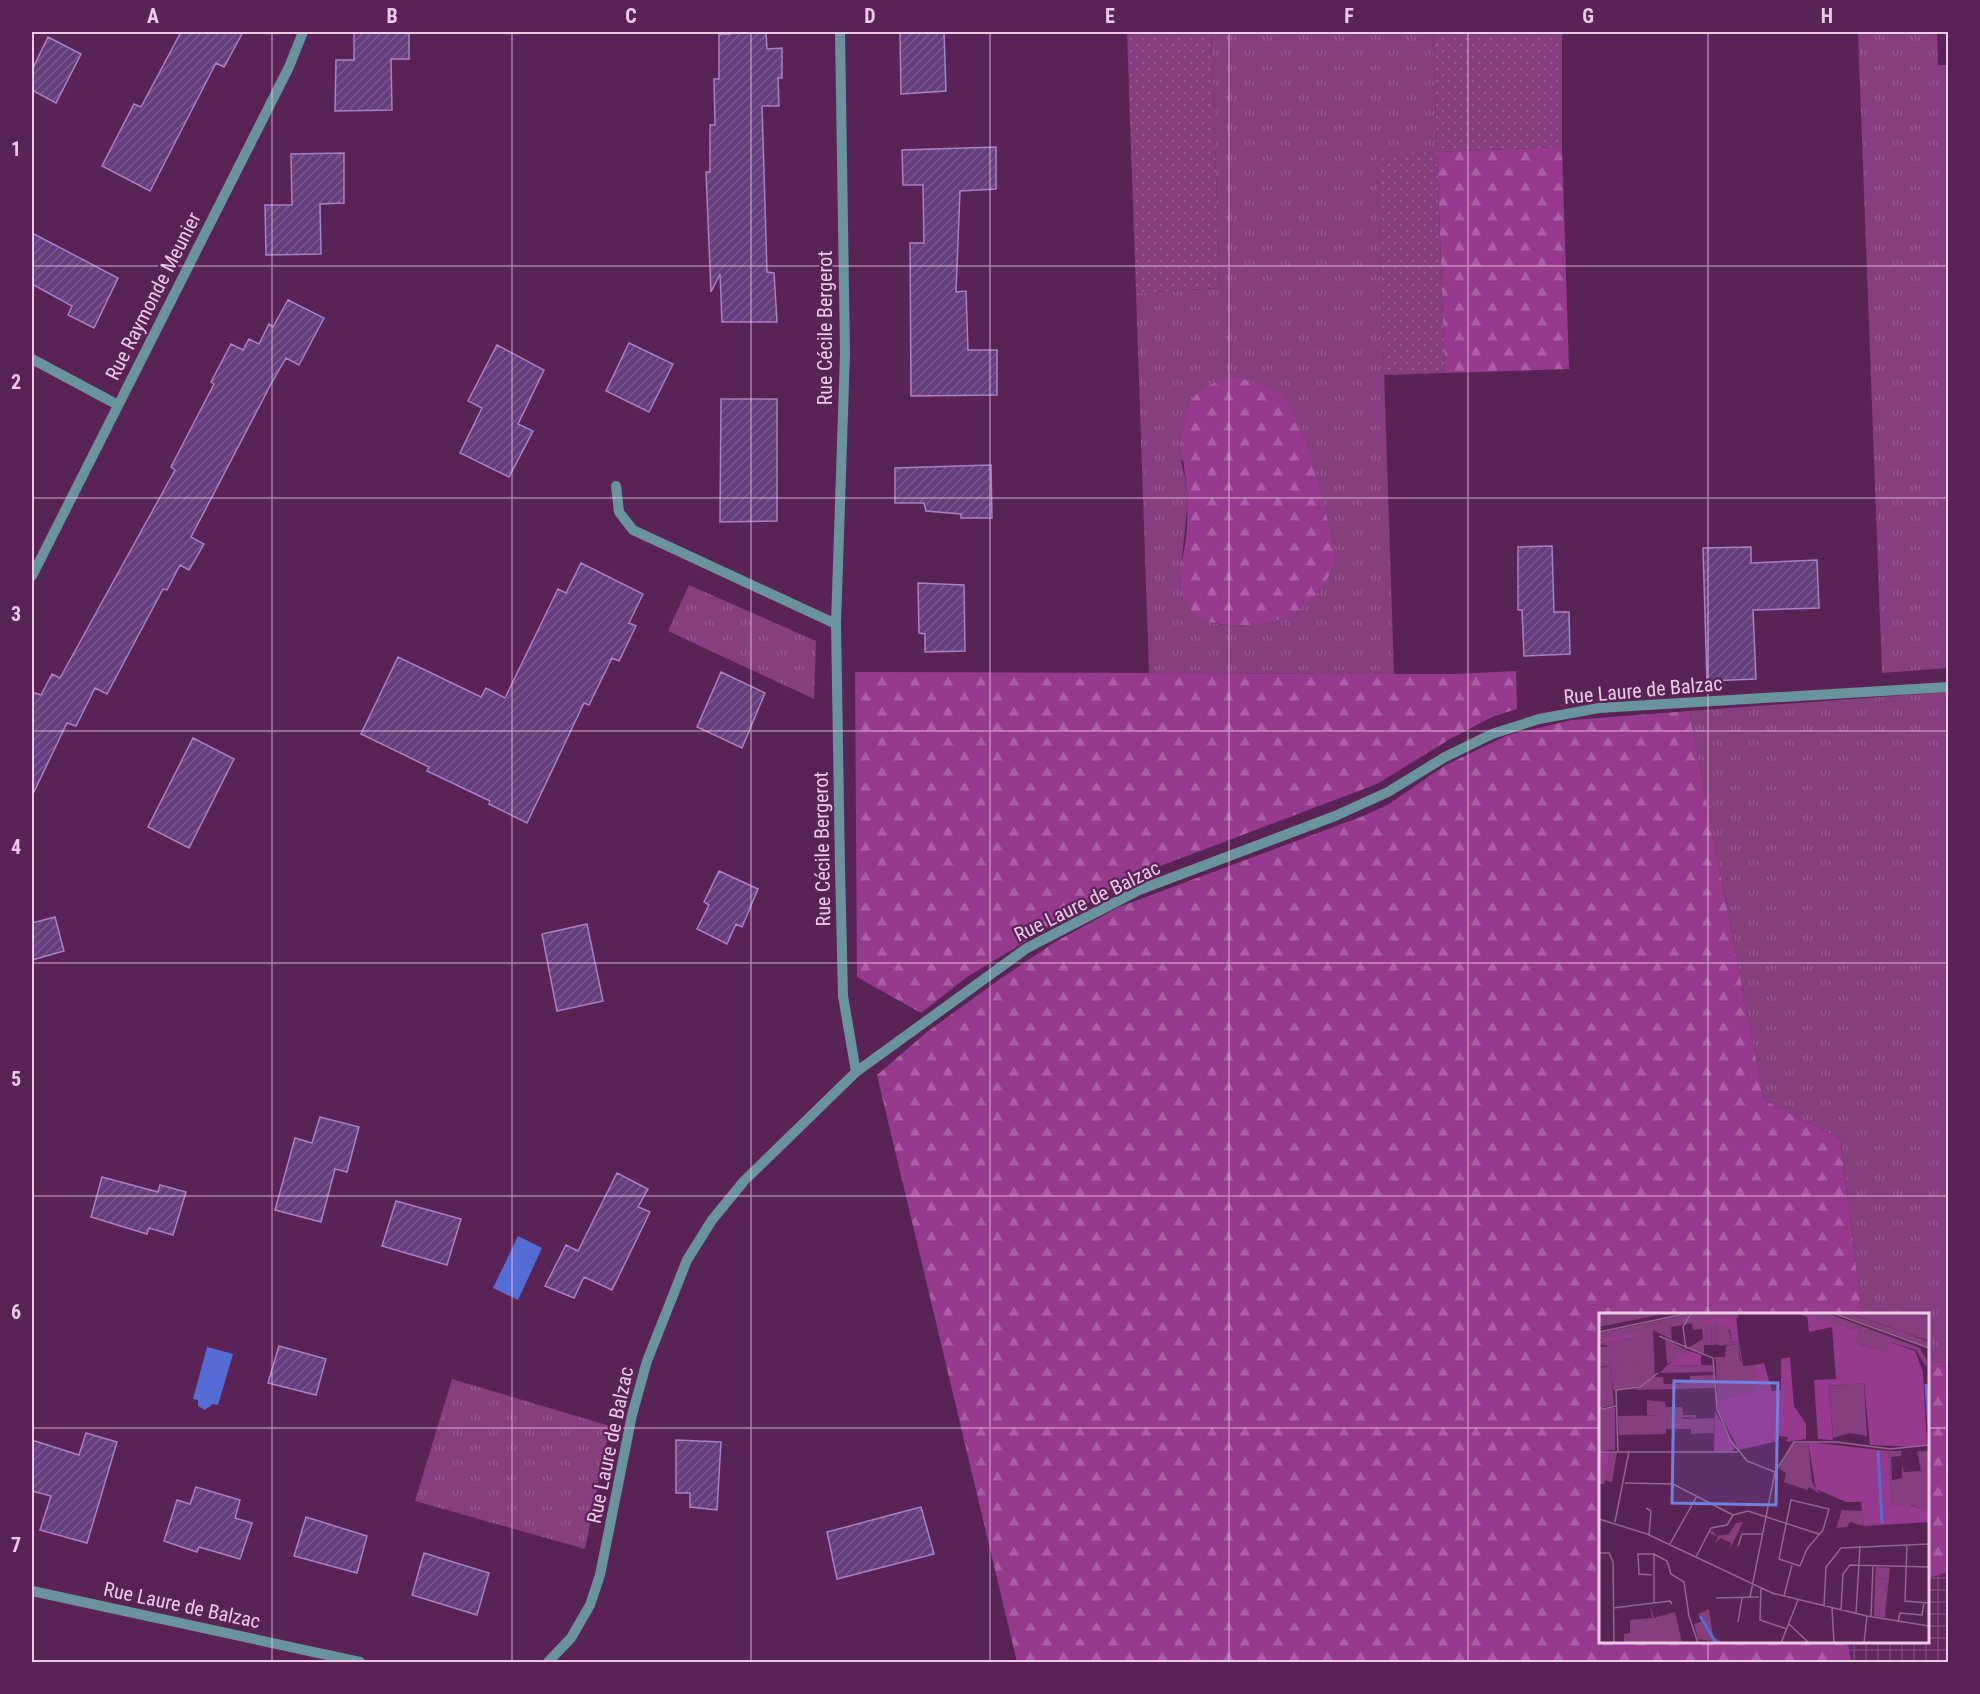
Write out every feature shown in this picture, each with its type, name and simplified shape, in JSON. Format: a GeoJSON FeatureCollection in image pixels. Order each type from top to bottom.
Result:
{"type":"FeatureCollection","features":[{"type":"Feature","properties":{"kind":"street","name":"Rue Raymonde Meunier"},"geometry":{"type":"LineString","coordinates":[[32,576],[289,67],[303,32]]}},
{"type":"Feature","properties":{"kind":"street","name":"Rue Cécile Bergerot"},"geometry":{"type":"LineString","coordinates":[[840,32],[845,353],[836,624],[843,996],[856,1072]]}},
{"type":"Feature","properties":{"kind":"street"},"geometry":{"type":"LineString","coordinates":[[32,359],[117,405]]}},
{"type":"Feature","properties":{"kind":"street"},"geometry":{"type":"LineString","coordinates":[[616,486],[619,512],[633,530],[836,624]]}},
{"type":"Feature","properties":{"kind":"street","name":"Rue Laure de Balzac"},"geometry":{"type":"LineString","coordinates":[[548,1662],[571,1638],[590,1605],[600,1575],[632,1415],[646,1361],[687,1260],[712,1220],[744,1181],[856,1072],[1027,948],[1139,890],[1335,816],[1388,792],[1445,757],[1492,734],[1539,719],[1599,708],[1948,687]]}},
{"type":"Feature","properties":{"kind":"street","name":"Rue Laure de Balzac"},"geometry":{"type":"LineString","coordinates":[[32,1591],[360,1662]]}},
{"type":"Feature","properties":{"kind":"shaded area"},"geometry":{"type":"Polygon","coordinates":[[[1948,1572],[1948,1662],[1851,1662],[1848,1643],[1929,1643],[1929,1578],[1948,1572]]]}},
{"type":"Feature","properties":{"kind":"green space"},"geometry":{"type":"Polygon","coordinates":[[[1127,32],[1211,32],[1220,288],[1136,293],[1127,32]]]}},
{"type":"Feature","properties":{"kind":"green space"},"geometry":{"type":"Polygon","coordinates":[[[1211,32],[1433,32],[1437,152],[1377,155],[1394,674],[1149,673],[1136,293],[1220,288],[1211,32]],[[1181,460],[1187,491],[1182,555],[1183,588],[1186,602],[1198,617],[1204,620],[1217,624],[1245,626],[1336,551],[1330,531],[1181,460]]]}},
{"type":"Feature","properties":{"kind":"green space"},"geometry":{"type":"Polygon","coordinates":[[[1433,32],[1562,32],[1562,147],[1437,152],[1433,32]]]}},
{"type":"Feature","properties":{"kind":"green space"},"geometry":{"type":"Polygon","coordinates":[[[1858,32],[1937,32],[1938,65],[1948,65],[1948,668],[1882,673],[1858,32]]]}},
{"type":"Feature","properties":{"kind":"green space"},"geometry":{"type":"Polygon","coordinates":[[[1562,147],[1569,369],[1445,373],[1437,152],[1562,147]]]}},
{"type":"Feature","properties":{"kind":"green space"},"geometry":{"type":"Polygon","coordinates":[[[1437,152],[1445,373],[1384,375],[1377,154],[1437,152]]]}},
{"type":"Feature","properties":{"kind":"green space"},"geometry":{"type":"Polygon","coordinates":[[[1228,377],[1265,386],[1276,392],[1287,403],[1297,420],[1313,466],[1336,551],[1324,586],[1313,599],[1299,610],[1266,623],[1229,625],[1200,618],[1187,604],[1181,583],[1187,528],[1187,496],[1182,448],[1185,418],[1196,396],[1205,388],[1228,377]]]}},
{"type":"Feature","properties":{"kind":"green space"},"geometry":{"type":"Polygon","coordinates":[[[689,585],[816,641],[814,699],[668,631],[689,585]]]}},
{"type":"Feature","properties":{"kind":"green space"},"geometry":{"type":"Polygon","coordinates":[[[1516,671],[1517,709],[1492,717],[1450,739],[1377,784],[1131,877],[967,977],[921,1013],[857,977],[855,672],[1455,674],[1516,671]]]}},
{"type":"Feature","properties":{"kind":"green space"},"geometry":{"type":"Polygon","coordinates":[[[1948,692],[1948,1363],[1929,1363],[1929,1313],[1862,1313],[1840,1139],[1764,1100],[1689,711],[1948,692]]]}},
{"type":"Feature","properties":{"kind":"green space"},"geometry":{"type":"Polygon","coordinates":[[[1689,711],[1764,1100],[1840,1139],[1862,1313],[1599,1313],[1599,1643],[1848,1643],[1851,1662],[1017,1662],[877,1075],[927,1032],[1000,979],[1055,942],[1119,907],[1363,816],[1389,804],[1444,766],[1508,735],[1572,720],[1689,711]]]}},
{"type":"Feature","properties":{"kind":"green space"},"geometry":{"type":"Polygon","coordinates":[[[1929,1363],[1948,1363],[1948,1572],[1929,1578],[1929,1363]]]}},
{"type":"Feature","properties":{"kind":"green space"},"geometry":{"type":"Polygon","coordinates":[[[452,1379],[610,1426],[585,1549],[415,1501],[452,1379]]]}},
{"type":"Feature","properties":{"kind":"water"},"geometry":{"type":"Polygon","coordinates":[[[518,1236],[542,1248],[518,1300],[493,1288],[518,1236]]]}},
{"type":"Feature","properties":{"kind":"water"},"geometry":{"type":"Polygon","coordinates":[[[207,1347],[233,1354],[218,1405],[213,1404],[205,1410],[198,1406],[198,1400],[193,1399],[207,1347]]]}},
{"type":"Feature","properties":{"kind":"building"},"geometry":{"type":"Polygon","coordinates":[[[181,32],[243,32],[224,67],[216,63],[150,191],[102,166],[134,104],[141,107],[181,32]]]}},
{"type":"Feature","properties":{"kind":"building"},"geometry":{"type":"Polygon","coordinates":[[[354,32],[409,32],[409,59],[391,59],[392,110],[335,111],[336,60],[354,60],[354,32]]]}},
{"type":"Feature","properties":{"kind":"building"},"geometry":{"type":"Polygon","coordinates":[[[730,32],[766,33],[767,49],[782,48],[782,78],[778,78],[779,106],[762,106],[767,272],[774,273],[777,322],[722,322],[720,274],[711,292],[706,172],[710,172],[710,125],[715,125],[714,79],[719,79],[719,34],[730,34],[730,32]]]}},
{"type":"Feature","properties":{"kind":"building"},"geometry":{"type":"Polygon","coordinates":[[[900,32],[944,32],[946,91],[901,94],[900,32]]]}},
{"type":"Feature","properties":{"kind":"building"},"geometry":{"type":"Polygon","coordinates":[[[48,37],[81,54],[56,103],[32,90],[32,70],[48,37]]]}},
{"type":"Feature","properties":{"kind":"building"},"geometry":{"type":"Polygon","coordinates":[[[996,147],[996,189],[960,191],[956,292],[966,291],[968,350],[997,350],[997,395],[911,396],[910,243],[924,243],[923,185],[903,185],[902,150],[996,147]]]}},
{"type":"Feature","properties":{"kind":"building"},"geometry":{"type":"Polygon","coordinates":[[[344,153],[344,203],[320,204],[321,254],[266,255],[265,205],[292,205],[291,154],[344,153]]]}},
{"type":"Feature","properties":{"kind":"building"},"geometry":{"type":"Polygon","coordinates":[[[32,233],[118,278],[94,328],[68,315],[72,306],[32,284],[32,233]]]}},
{"type":"Feature","properties":{"kind":"building"},"geometry":{"type":"Polygon","coordinates":[[[288,300],[324,318],[299,365],[286,358],[271,384],[191,537],[204,544],[189,570],[180,565],[167,590],[163,589],[107,694],[95,688],[76,726],[67,723],[32,796],[32,692],[41,695],[52,674],[60,678],[175,470],[171,467],[214,384],[211,382],[231,344],[243,350],[249,339],[259,344],[269,324],[273,327],[288,300]]]}},
{"type":"Feature","properties":{"kind":"building"},"geometry":{"type":"Polygon","coordinates":[[[629,343],[673,364],[649,412],[606,391],[629,343]]]}},
{"type":"Feature","properties":{"kind":"building"},"geometry":{"type":"Polygon","coordinates":[[[497,345],[544,370],[518,424],[533,431],[509,477],[460,453],[482,408],[468,401],[497,345]]]}},
{"type":"Feature","properties":{"kind":"building"},"geometry":{"type":"Polygon","coordinates":[[[721,399],[777,399],[777,521],[720,522],[721,399]]]}},
{"type":"Feature","properties":{"kind":"building"},"geometry":{"type":"Polygon","coordinates":[[[991,465],[992,518],[961,518],[961,514],[926,511],[924,503],[895,503],[895,468],[991,465]]]}},
{"type":"Feature","properties":{"kind":"building"},"geometry":{"type":"Polygon","coordinates":[[[1552,546],[1554,612],[1569,612],[1570,654],[1524,656],[1522,610],[1518,610],[1518,547],[1552,546]]]}},
{"type":"Feature","properties":{"kind":"building"},"geometry":{"type":"Polygon","coordinates":[[[1751,547],[1751,563],[1817,560],[1819,608],[1753,610],[1756,679],[1707,681],[1703,548],[1751,547]]]}},
{"type":"Feature","properties":{"kind":"building"},"geometry":{"type":"Polygon","coordinates":[[[581,563],[643,594],[629,623],[636,626],[619,661],[612,658],[589,705],[584,703],[527,823],[489,804],[490,801],[427,771],[429,767],[361,734],[398,657],[481,697],[486,688],[505,698],[558,589],[566,593],[581,563]]]}},
{"type":"Feature","properties":{"kind":"building"},"geometry":{"type":"Polygon","coordinates":[[[918,583],[964,585],[965,651],[925,652],[925,634],[919,633],[918,583]]]}},
{"type":"Feature","properties":{"kind":"building"},"geometry":{"type":"Polygon","coordinates":[[[721,672],[765,693],[742,748],[697,727],[721,672]]]}},
{"type":"Feature","properties":{"kind":"building"},"geometry":{"type":"Polygon","coordinates":[[[193,738],[234,759],[189,848],[148,827],[193,738]]]}},
{"type":"Feature","properties":{"kind":"building"},"geometry":{"type":"Polygon","coordinates":[[[719,871],[758,889],[742,927],[736,924],[727,944],[697,929],[709,905],[704,902],[719,871]]]}},
{"type":"Feature","properties":{"kind":"building"},"geometry":{"type":"Polygon","coordinates":[[[55,917],[64,951],[32,960],[32,923],[55,917]]]}},
{"type":"Feature","properties":{"kind":"building"},"geometry":{"type":"Polygon","coordinates":[[[587,924],[603,1001],[557,1011],[542,934],[587,924]]]}},
{"type":"Feature","properties":{"kind":"building"},"geometry":{"type":"Polygon","coordinates":[[[320,1117],[359,1127],[347,1172],[335,1169],[321,1222],[275,1210],[295,1138],[312,1143],[320,1117]]]}},
{"type":"Feature","properties":{"kind":"building"},"geometry":{"type":"Polygon","coordinates":[[[617,1173],[648,1189],[638,1207],[650,1212],[612,1290],[584,1277],[574,1298],[545,1286],[566,1245],[578,1251],[617,1173]]]}},
{"type":"Feature","properties":{"kind":"building"},"geometry":{"type":"Polygon","coordinates":[[[102,1177],[158,1192],[160,1185],[186,1192],[173,1235],[149,1228],[147,1234],[91,1217],[102,1177]]]}},
{"type":"Feature","properties":{"kind":"building"},"geometry":{"type":"Polygon","coordinates":[[[396,1201],[461,1219],[447,1265],[382,1246],[396,1201]]]}},
{"type":"Feature","properties":{"kind":"building"},"geometry":{"type":"Polygon","coordinates":[[[279,1346],[326,1359],[316,1395],[268,1383],[279,1346]]]}},
{"type":"Feature","properties":{"kind":"building"},"geometry":{"type":"Polygon","coordinates":[[[86,1433],[117,1442],[87,1543],[40,1530],[51,1496],[32,1491],[32,1440],[79,1455],[86,1433]]]}},
{"type":"Feature","properties":{"kind":"building"},"geometry":{"type":"Polygon","coordinates":[[[676,1440],[721,1442],[717,1510],[690,1507],[690,1493],[676,1493],[676,1440]]]}},
{"type":"Feature","properties":{"kind":"building"},"geometry":{"type":"Polygon","coordinates":[[[196,1487],[240,1500],[235,1518],[252,1523],[240,1559],[199,1547],[197,1552],[164,1541],[177,1500],[190,1504],[196,1487]]]}},
{"type":"Feature","properties":{"kind":"building"},"geometry":{"type":"Polygon","coordinates":[[[921,1507],[934,1554],[837,1579],[827,1532],[921,1507]]]}},
{"type":"Feature","properties":{"kind":"building"},"geometry":{"type":"Polygon","coordinates":[[[306,1517],[367,1536],[357,1573],[294,1556],[306,1517]]]}},
{"type":"Feature","properties":{"kind":"building"},"geometry":{"type":"Polygon","coordinates":[[[424,1553],[489,1573],[477,1615],[412,1595],[424,1553]]]}}]}
